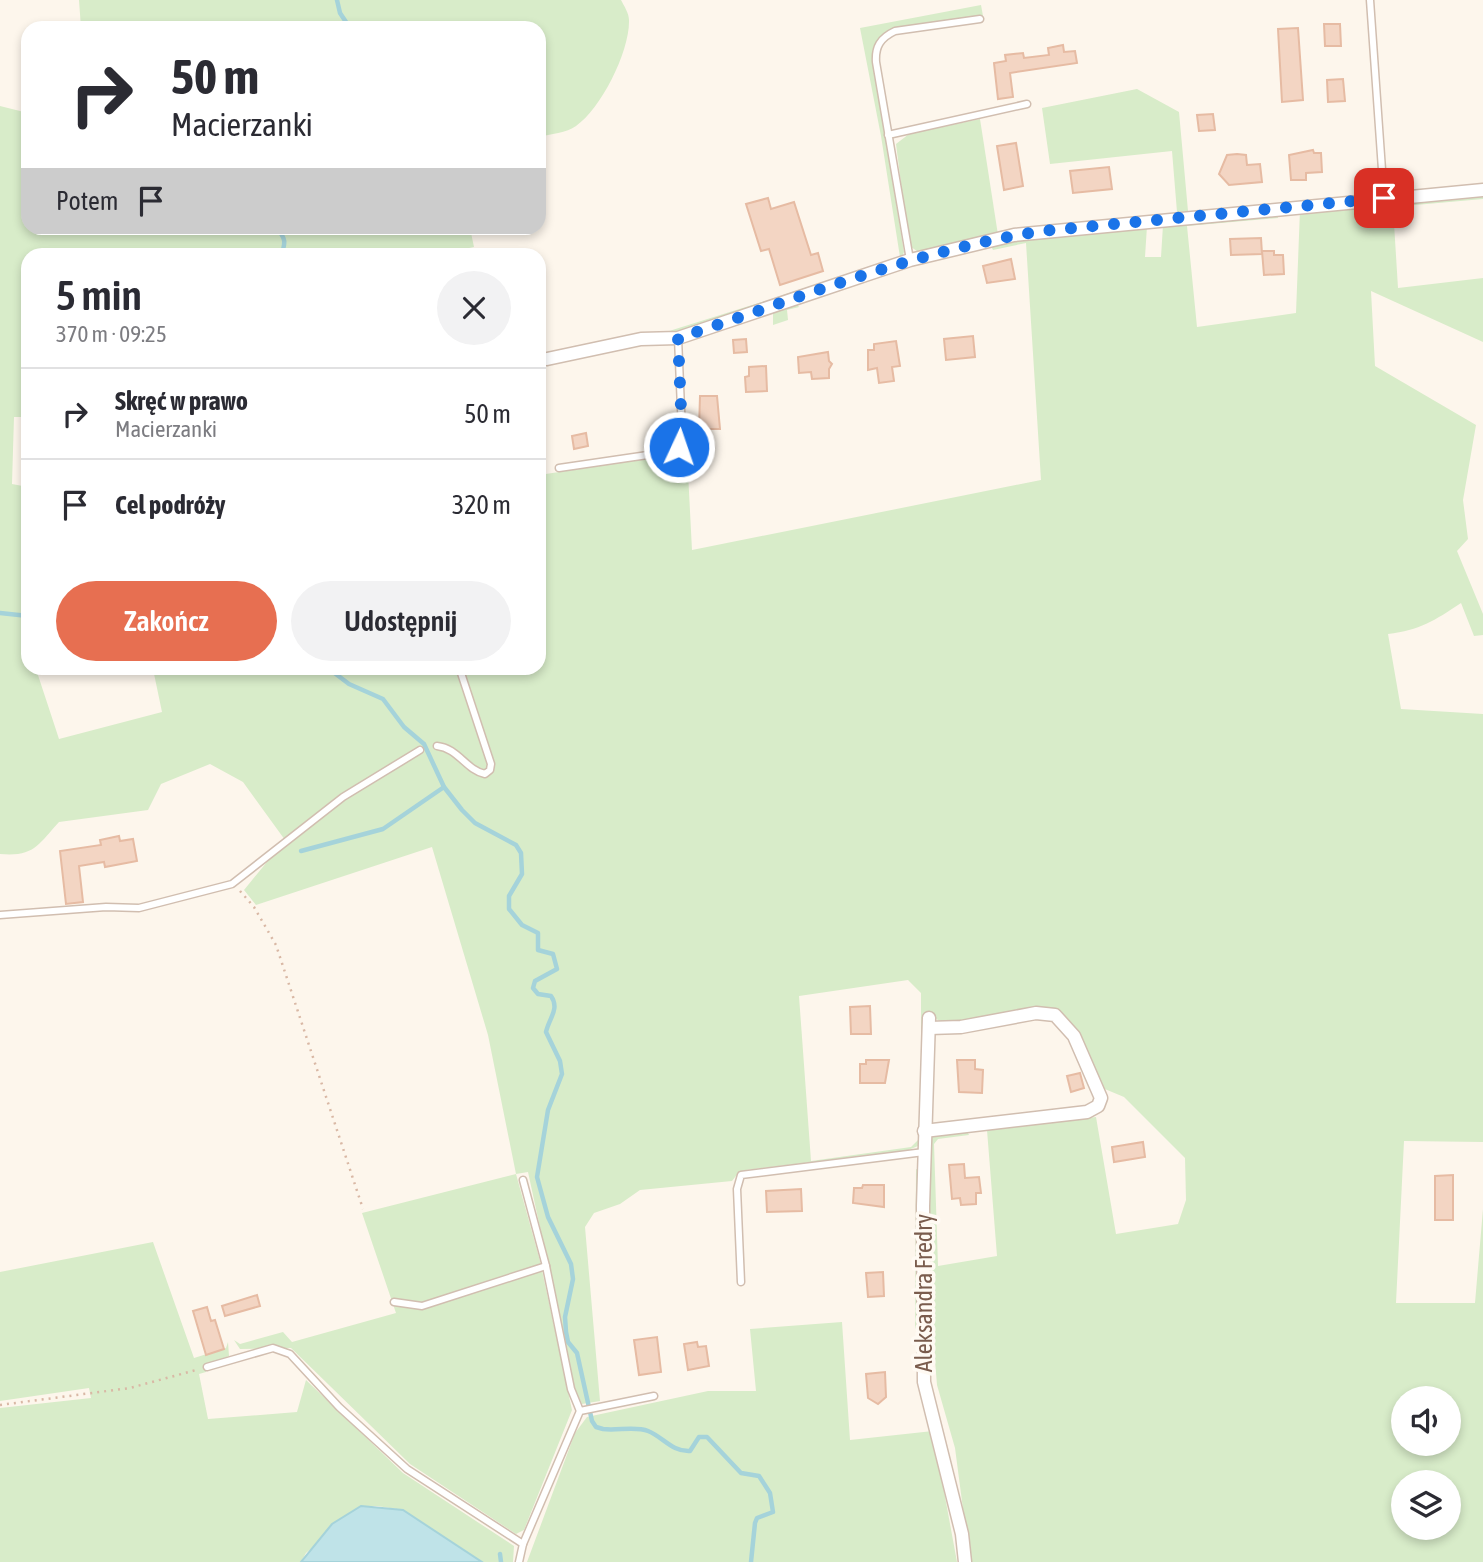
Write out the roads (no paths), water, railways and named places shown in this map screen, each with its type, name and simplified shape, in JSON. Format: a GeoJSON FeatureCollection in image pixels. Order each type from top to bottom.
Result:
{"type":"FeatureCollection","features":[{"type":"Feature","properties":{"kind":"street"},"geometry":{"type":"LineString","coordinates":[[547,359],[640,339],[678,338],[910,260],[989,240],[1042,231],[1483,190]]}},
{"type":"Feature","properties":{"kind":"street","name":"Aleksandra Fredry"},"geometry":{"type":"LineString","coordinates":[[925,1131],[1087,1112],[1098,1107],[1101,1098],[1074,1036],[1055,1015],[1036,1013],[961,1027],[929,1023],[924,1152],[924,1382],[962,1534],[965,1562]]}},
{"type":"Feature","properties":{"kind":"lane"},"geometry":{"type":"LineString","coordinates":[[1370,0],[1384,198]]}},
{"type":"Feature","properties":{"kind":"lane"},"geometry":{"type":"LineString","coordinates":[[910,260],[876,62],[879,42],[895,31],[980,19]]}},
{"type":"Feature","properties":{"kind":"lane"},"geometry":{"type":"LineString","coordinates":[[888,135],[1027,104]]}},
{"type":"Feature","properties":{"kind":"lane"},"geometry":{"type":"LineString","coordinates":[[559,468],[674,451],[679,447],[682,432],[678,338]]}},
{"type":"Feature","properties":{"kind":"lane"},"geometry":{"type":"LineString","coordinates":[[436,747],[454,751],[478,772],[485,774],[490,770],[491,764],[462,675]]}},
{"type":"Feature","properties":{"kind":"lane"},"geometry":{"type":"LineString","coordinates":[[0,915],[139,908],[232,884],[343,797],[420,750]]}},
{"type":"Feature","properties":{"kind":"lane"},"geometry":{"type":"LineString","coordinates":[[741,1282],[737,1189],[741,1175],[924,1152]]}},
{"type":"Feature","properties":{"kind":"lane"},"geometry":{"type":"LineString","coordinates":[[523,1180],[546,1266],[571,1389],[583,1410]]}},
{"type":"Feature","properties":{"kind":"lane"},"geometry":{"type":"LineString","coordinates":[[394,1303],[422,1306],[546,1266]]}},
{"type":"Feature","properties":{"kind":"lane"},"geometry":{"type":"LineString","coordinates":[[207,1367],[273,1348],[290,1354],[339,1406],[407,1469],[523,1544]]}},
{"type":"Feature","properties":{"kind":"lane"},"geometry":{"type":"LineString","coordinates":[[583,1410],[654,1396]]}},
{"type":"Feature","properties":{"kind":"lane"},"geometry":{"type":"LineString","coordinates":[[519,1562],[523,1544],[583,1410]]}},
{"type":"Feature","properties":{"kind":"water"},"geometry":{"type":"Polygon","coordinates":[[[361,1506],[403,1510],[482,1562],[301,1562],[332,1524],[361,1506]]]}},
{"type":"Feature","properties":{"kind":"waterway"},"geometry":{"type":"LineString","coordinates":[[337,0],[345,21]]}},
{"type":"Feature","properties":{"kind":"waterway"},"geometry":{"type":"LineString","coordinates":[[282,235],[284,248]]}},
{"type":"Feature","properties":{"kind":"waterway"},"geometry":{"type":"LineString","coordinates":[[0,613],[21,615]]}},
{"type":"Feature","properties":{"kind":"waterway"},"geometry":{"type":"LineString","coordinates":[[337,675],[349,684],[383,699],[404,727],[424,744],[444,787],[462,810],[475,823],[516,845],[521,853],[522,874],[509,896],[509,909],[522,925],[538,933],[538,950],[553,954],[557,969],[535,981],[533,988],[538,994],[551,996],[553,1001],[554,1009],[546,1032],[560,1061],[562,1074],[548,1110],[537,1177],[548,1217],[571,1264],[573,1279],[565,1317],[566,1332],[568,1342],[577,1353],[592,1421],[596,1427],[603,1429],[648,1431],[684,1451],[690,1451],[699,1437],[707,1437],[741,1473],[759,1476],[770,1493],[773,1512],[757,1518],[751,1562]]}},
{"type":"Feature","properties":{"kind":"waterway"},"geometry":{"type":"LineString","coordinates":[[301,851],[383,829],[444,787]]}},
{"type":"Feature","properties":{"kind":"waterway"},"geometry":{"type":"LineString","coordinates":[[500,1554],[501,1562]]}}]}
